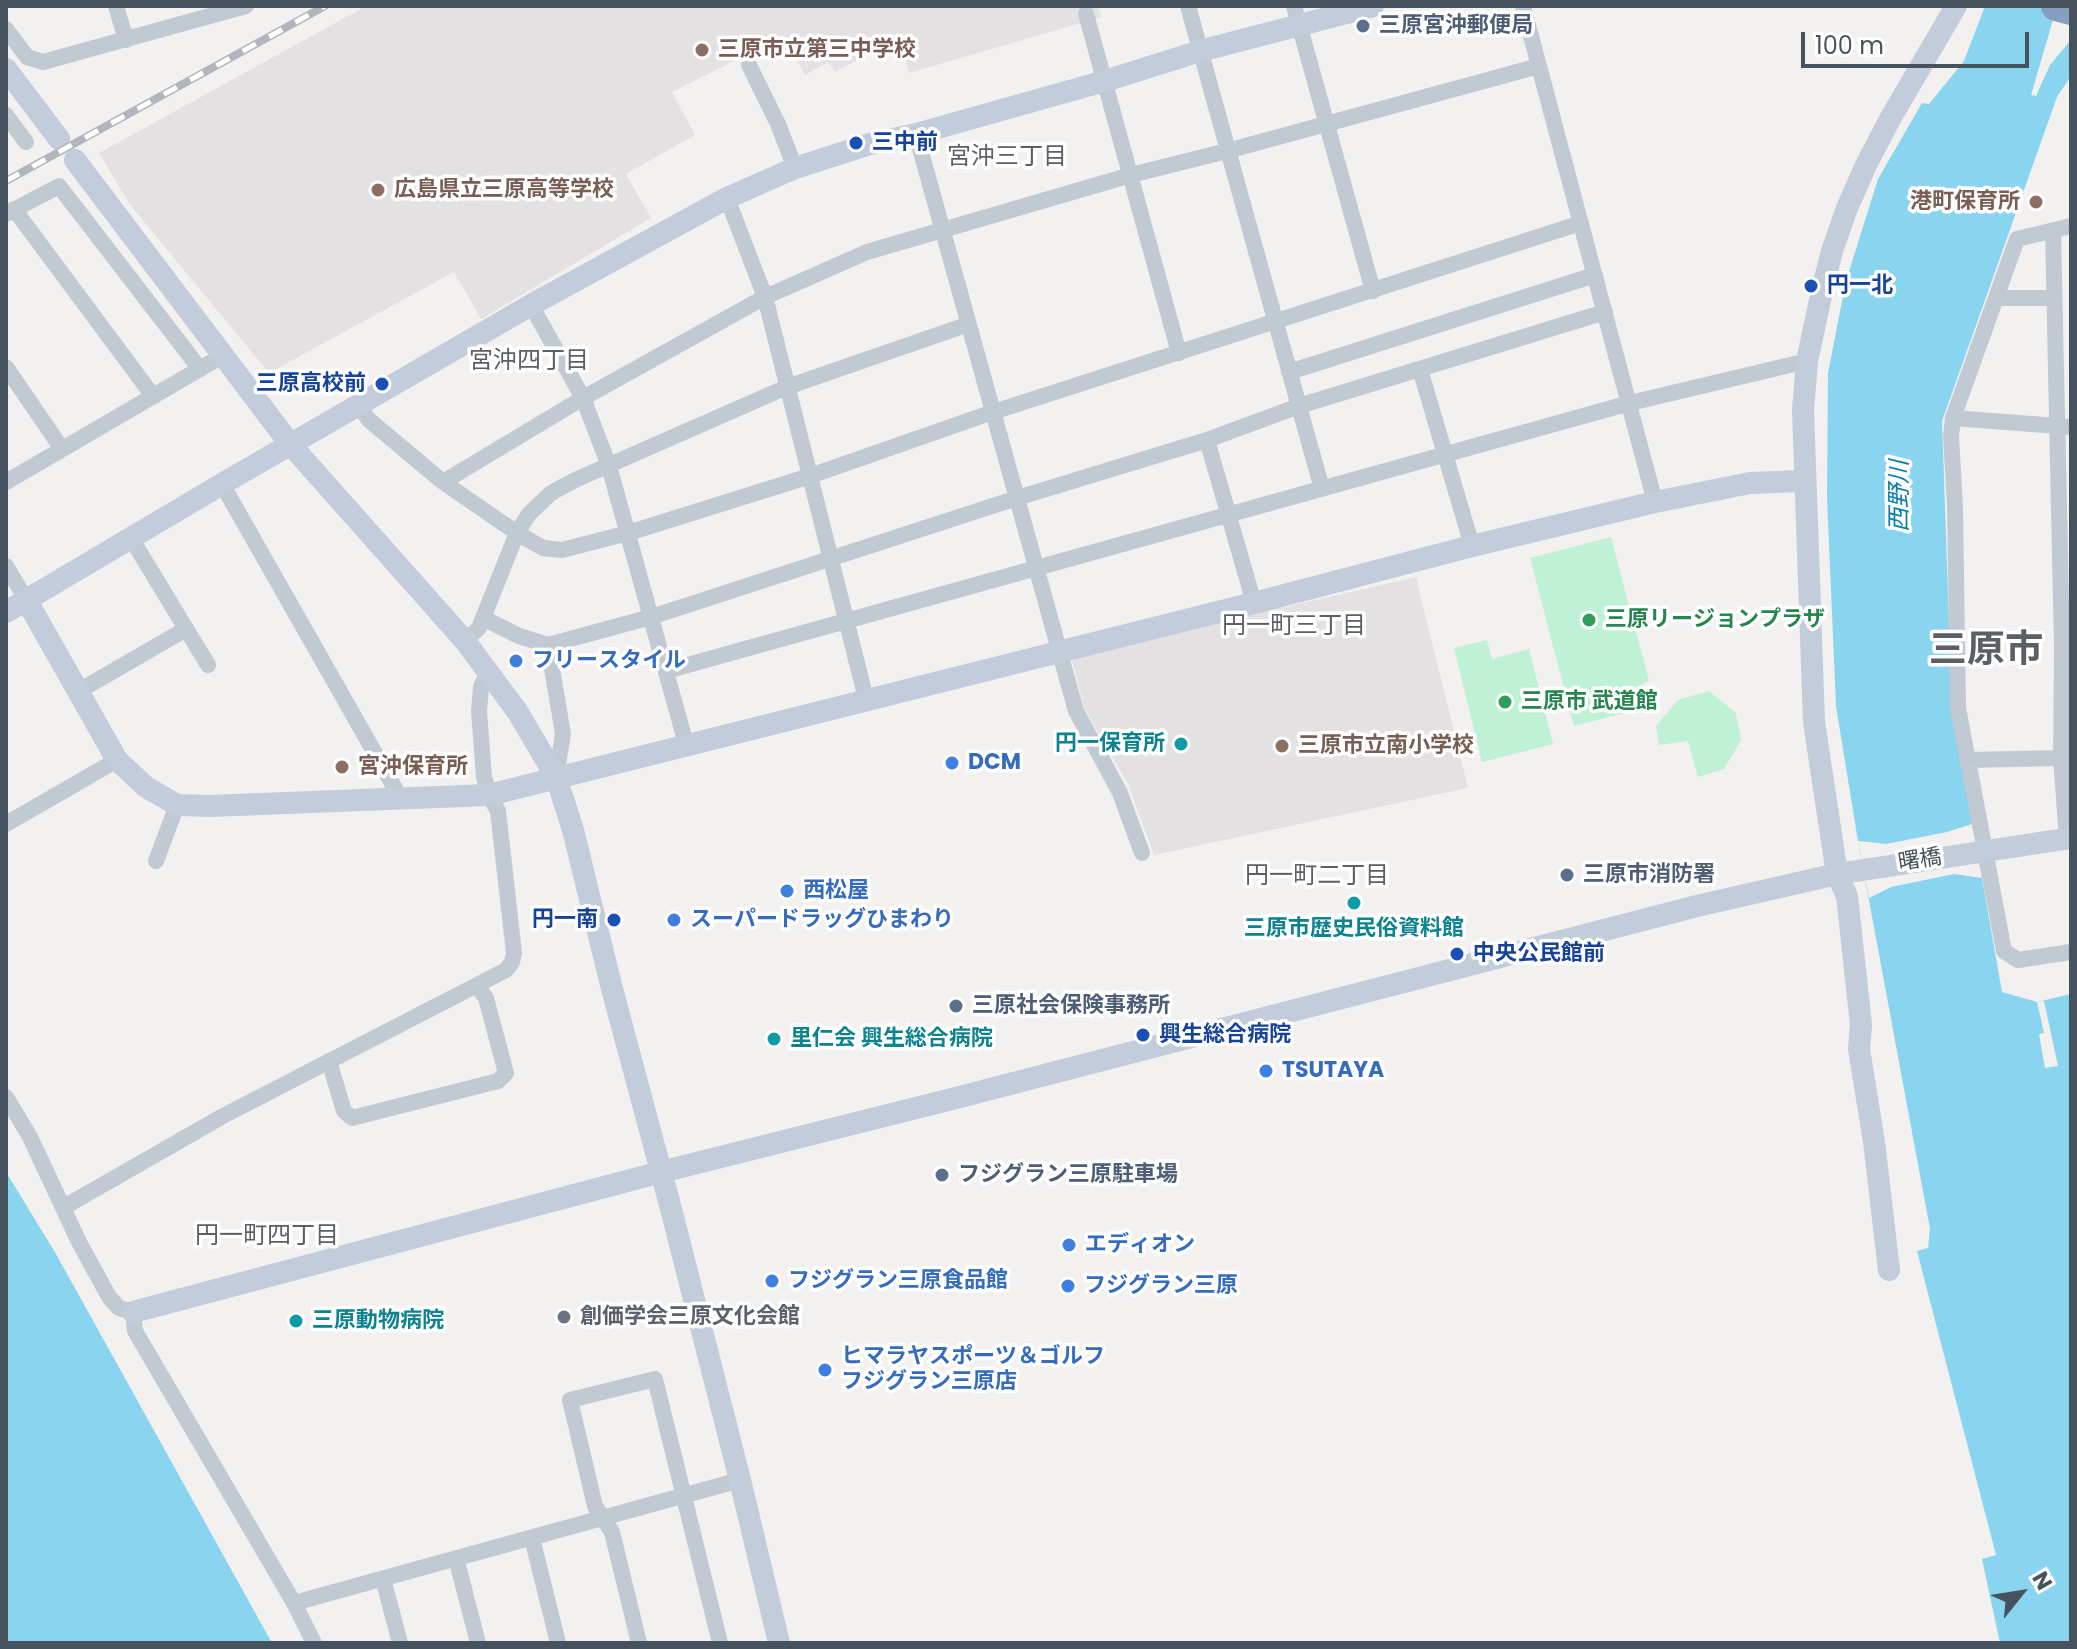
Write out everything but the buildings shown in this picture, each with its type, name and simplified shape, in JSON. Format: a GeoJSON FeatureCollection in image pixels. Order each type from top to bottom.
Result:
{"type":"FeatureCollection","features":[{"type":"Feature","properties":{"kind":"highway"},"geometry":{"type":"LineString","coordinates":[[2056,6],[2071,10]]}},
{"type":"Feature","properties":{"kind":"street"},"geometry":{"type":"LineString","coordinates":[[116,6],[126,40]]}},
{"type":"Feature","properties":{"kind":"street"},"geometry":{"type":"LineString","coordinates":[[6,29],[27,57],[43,62],[246,6]]}},
{"type":"Feature","properties":{"kind":"street"},"geometry":{"type":"LineString","coordinates":[[1188,6],[1322,489]]}},
{"type":"Feature","properties":{"kind":"street"},"geometry":{"type":"LineString","coordinates":[[6,612],[531,305],[727,198],[795,168],[870,144],[1105,81],[1297,16],[1373,6]]}},
{"type":"Feature","properties":{"kind":"street"},"geometry":{"type":"LineString","coordinates":[[1523,6],[1655,502]]}},
{"type":"Feature","properties":{"kind":"street"},"geometry":{"type":"LineString","coordinates":[[1889,1270],[1859,1049],[1861,1025],[1847,896],[1837,874],[1814,722],[1803,410],[1807,361],[1822,291],[1847,208],[1890,119],[1956,6]]}},
{"type":"Feature","properties":{"kind":"street"},"geometry":{"type":"LineString","coordinates":[[1086,14],[1179,353]]}},
{"type":"Feature","properties":{"kind":"street"},"geometry":{"type":"LineString","coordinates":[[1297,16],[1373,291]]}},
{"type":"Feature","properties":{"kind":"street"},"geometry":{"type":"LineString","coordinates":[[749,65],[778,124],[795,168]]}},
{"type":"Feature","properties":{"kind":"street"},"geometry":{"type":"LineString","coordinates":[[443,482],[583,398],[765,297],[867,252],[1131,175],[1539,66]]}},
{"type":"Feature","properties":{"kind":"street"},"geometry":{"type":"LineString","coordinates":[[6,69],[59,139]]}},
{"type":"Feature","properties":{"kind":"street"},"geometry":{"type":"LineString","coordinates":[[6,115],[26,142]]}},
{"type":"Feature","properties":{"kind":"street"},"geometry":{"type":"LineString","coordinates":[[916,134],[1076,711],[1120,793],[1142,853]]}},
{"type":"Feature","properties":{"kind":"street"},"geometry":{"type":"LineString","coordinates":[[75,160],[290,444],[465,641],[517,711],[556,777],[573,830],[779,1643]]}},
{"type":"Feature","properties":{"kind":"street"},"geometry":{"type":"LineString","coordinates":[[153,396],[10,212],[59,186],[200,369]]}},
{"type":"Feature","properties":{"kind":"street"},"geometry":{"type":"LineString","coordinates":[[727,198],[765,297],[866,699]]}},
{"type":"Feature","properties":{"kind":"street"},"geometry":{"type":"LineString","coordinates":[[358,405],[369,420],[443,482],[543,548],[562,550],[628,533],[810,476],[993,412],[1581,223]]}},
{"type":"Feature","properties":{"kind":"street"},"geometry":{"type":"LineString","coordinates":[[2071,226],[2017,239],[1953,418],[1951,436],[1958,708],[1981,852],[2004,951],[2018,960],[2071,952]]}},
{"type":"Feature","properties":{"kind":"street"},"geometry":{"type":"LineString","coordinates":[[2053,230],[2054,298],[2064,426],[2061,758],[2069,838]]}},
{"type":"Feature","properties":{"kind":"street"},"geometry":{"type":"LineString","coordinates":[[1289,372],[1595,275]]}},
{"type":"Feature","properties":{"kind":"street"},"geometry":{"type":"LineString","coordinates":[[1996,298],[2054,298]]}},
{"type":"Feature","properties":{"kind":"street"},"geometry":{"type":"LineString","coordinates":[[531,305],[583,398],[609,466],[686,744]]}},
{"type":"Feature","properties":{"kind":"street"},"geometry":{"type":"LineString","coordinates":[[483,618],[519,636],[548,645],[651,617],[1207,440],[1299,406],[1605,312]]}},
{"type":"Feature","properties":{"kind":"street"},"geometry":{"type":"LineString","coordinates":[[465,641],[479,628],[517,533],[529,514],[551,493],[787,387],[969,324]]}},
{"type":"Feature","properties":{"kind":"street"},"geometry":{"type":"LineString","coordinates":[[6,482],[222,356]]}},
{"type":"Feature","properties":{"kind":"street"},"geometry":{"type":"LineString","coordinates":[[666,671],[1630,403],[1807,361]]}},
{"type":"Feature","properties":{"kind":"street"},"geometry":{"type":"LineString","coordinates":[[6,367],[62,449]]}},
{"type":"Feature","properties":{"kind":"street"},"geometry":{"type":"LineString","coordinates":[[1420,369],[1472,546]]}},
{"type":"Feature","properties":{"kind":"street"},"geometry":{"type":"LineString","coordinates":[[1953,418],[2064,426]]}},
{"type":"Feature","properties":{"kind":"street"},"geometry":{"type":"LineString","coordinates":[[1207,440],[1254,603]]}},
{"type":"Feature","properties":{"kind":"street"},"geometry":{"type":"LineString","coordinates":[[6,566],[117,760],[146,787],[177,805],[489,795],[1655,502],[1750,483],[1804,481]]}},
{"type":"Feature","properties":{"kind":"street"},"geometry":{"type":"LineString","coordinates":[[222,484],[401,799]]}},
{"type":"Feature","properties":{"kind":"street"},"geometry":{"type":"LineString","coordinates":[[131,538],[208,665]]}},
{"type":"Feature","properties":{"kind":"street"},"geometry":{"type":"LineString","coordinates":[[77,692],[186,629]]}},
{"type":"Feature","properties":{"kind":"street"},"geometry":{"type":"LineString","coordinates":[[548,645],[563,734],[556,777]]}},
{"type":"Feature","properties":{"kind":"street"},"geometry":{"type":"LineString","coordinates":[[64,1207],[223,1116],[506,970],[514,953],[498,811],[484,777],[479,711],[481,687],[488,672]]}},
{"type":"Feature","properties":{"kind":"street"},"geometry":{"type":"LineString","coordinates":[[1967,760],[2061,758]]}},
{"type":"Feature","properties":{"kind":"street"},"geometry":{"type":"LineString","coordinates":[[6,824],[117,760]]}},
{"type":"Feature","properties":{"kind":"street"},"geometry":{"type":"LineString","coordinates":[[156,861],[177,805]]}},
{"type":"Feature","properties":{"kind":"street","name":"曙橋"},"geometry":{"type":"LineString","coordinates":[[133,1312],[661,1172],[1697,906],[1837,874],[2069,838]]}},
{"type":"Feature","properties":{"kind":"street"},"geometry":{"type":"LineString","coordinates":[[329,1061],[344,1111],[352,1118],[498,1081],[506,1073],[486,998],[477,986]]}},
{"type":"Feature","properties":{"kind":"street"},"geometry":{"type":"LineString","coordinates":[[6,1097],[30,1137],[79,1242],[109,1297],[119,1308],[133,1312],[135,1331],[294,1603],[314,1643]]}},
{"type":"Feature","properties":{"kind":"street"},"geometry":{"type":"LineString","coordinates":[[639,1643],[612,1532],[595,1506],[570,1400],[655,1379],[720,1643]]}},
{"type":"Feature","properties":{"kind":"street"},"geometry":{"type":"LineString","coordinates":[[294,1603],[740,1480]]}},
{"type":"Feature","properties":{"kind":"street"},"geometry":{"type":"LineString","coordinates":[[532,1538],[558,1643]]}},
{"type":"Feature","properties":{"kind":"street"},"geometry":{"type":"LineString","coordinates":[[456,1558],[478,1643]]}},
{"type":"Feature","properties":{"kind":"street"},"geometry":{"type":"LineString","coordinates":[[383,1579],[400,1643]]}},
{"type":"Feature","properties":{"kind":"shaded area","name":"広島県立三原高等学校"},"geometry":{"type":"Polygon","coordinates":[[[366,6],[1097,6],[1102,17],[909,73],[899,38],[835,72],[828,62],[805,75],[784,36],[672,92],[695,135],[626,174],[651,218],[481,319],[454,272],[269,373],[131,206],[99,153],[366,6]]]}},
{"type":"Feature","properties":{"kind":"shaded area","name":"三原市立南小学校"},"geometry":{"type":"Polygon","coordinates":[[[1416,577],[1468,788],[1154,855],[1128,784],[1084,708],[1071,656],[1416,577]]]}},
{"type":"Feature","properties":{"kind":"green space","name":"三原リージョンプラザ"},"geometry":{"type":"Polygon","coordinates":[[[1611,537],[1649,681],[1642,684],[1648,707],[1574,726],[1530,558],[1611,537]]]}},
{"type":"Feature","properties":{"kind":"green space","name":"三原市 武道館"},"geometry":{"type":"Polygon","coordinates":[[[1487,640],[1492,659],[1529,649],[1553,744],[1482,762],[1454,648],[1487,640]]]}},
{"type":"Feature","properties":{"kind":"green space"},"geometry":{"type":"Polygon","coordinates":[[[1709,691],[1736,713],[1741,740],[1724,769],[1698,777],[1688,741],[1659,745],[1656,726],[1678,700],[1709,691]]]}},
{"type":"Feature","properties":{"kind":"water","name":"西野川"},"geometry":{"type":"Polygon","coordinates":[[[1985,6],[2057,6],[2031,95],[2036,96],[2050,65],[2071,40],[2071,76],[2057,97],[1942,421],[1952,708],[2002,992],[2037,1002],[2071,994],[2071,1643],[2000,1643],[1982,1559],[1996,1555],[1917,1251],[1928,1248],[1930,1229],[1836,706],[1827,498],[1828,373],[1846,281],[1878,179],[1922,103],[1929,104],[1964,61],[1985,6]]]}},
{"type":"Feature","properties":{"kind":"water"},"geometry":{"type":"Polygon","coordinates":[[[6,1172],[56,1254],[272,1643],[6,1643],[6,1172]]]}},
{"type":"Feature","properties":{"kind":"pier"},"geometry":{"type":"Polygon","coordinates":[[[1972,824],[1982,878],[1954,874],[1891,887],[1869,898],[1858,841],[1886,844],[1972,824]]]}},
{"type":"Feature","properties":{"kind":"pier"},"geometry":{"type":"Polygon","coordinates":[[[2044,1001],[2058,1066],[2045,1068],[2039,1034],[2044,1033],[2037,1002],[2044,1001]]]}},
{"type":"Feature","properties":{"kind":"railway"},"geometry":{"type":"LineString","coordinates":[[6,181],[325,6]]}},
{"type":"Feature","properties":{"kind":"place","name":"三原宮沖郵便局"},"geometry":{"type":"Point","coordinates":[1363,26]}},
{"type":"Feature","properties":{"kind":"place","name":"三原市立第三中学校"},"geometry":{"type":"Point","coordinates":[702,50]}},
{"type":"Feature","properties":{"kind":"place","name":"三中前"},"geometry":{"type":"Point","coordinates":[856,143]}},
{"type":"Feature","properties":{"kind":"place","name":"広島県立三原高等学校"},"geometry":{"type":"Point","coordinates":[378,190]}},
{"type":"Feature","properties":{"kind":"place","name":"港町保育所"},"geometry":{"type":"Point","coordinates":[2036,202]}},
{"type":"Feature","properties":{"kind":"place","name":"円一北"},"geometry":{"type":"Point","coordinates":[1811,286]}},
{"type":"Feature","properties":{"kind":"place","name":"三原高校前"},"geometry":{"type":"Point","coordinates":[382,384]}},
{"type":"Feature","properties":{"kind":"place","name":"三原リージョンプラザ"},"geometry":{"type":"Point","coordinates":[1589,620]}},
{"type":"Feature","properties":{"kind":"place","name":"フリースタイル"},"geometry":{"type":"Point","coordinates":[516,661]}},
{"type":"Feature","properties":{"kind":"place","name":"三原市 武道館"},"geometry":{"type":"Point","coordinates":[1505,702]}},
{"type":"Feature","properties":{"kind":"place","name":"円一保育所"},"geometry":{"type":"Point","coordinates":[1181,744]}},
{"type":"Feature","properties":{"kind":"place","name":"三原市立南小学校"},"geometry":{"type":"Point","coordinates":[1282,746]}},
{"type":"Feature","properties":{"kind":"place","name":"DCM"},"geometry":{"type":"Point","coordinates":[952,763]}},
{"type":"Feature","properties":{"kind":"place","name":"宮沖保育所"},"geometry":{"type":"Point","coordinates":[342,767]}},
{"type":"Feature","properties":{"kind":"place","name":"三原市消防署"},"geometry":{"type":"Point","coordinates":[1567,875]}},
{"type":"Feature","properties":{"kind":"place","name":"西松屋"},"geometry":{"type":"Point","coordinates":[787,891]}},
{"type":"Feature","properties":{"kind":"place","name":"三原市歴史民俗資料館"},"geometry":{"type":"Point","coordinates":[1354,903]}},
{"type":"Feature","properties":{"kind":"place","name":"円一南"},"geometry":{"type":"Point","coordinates":[614,920]}},
{"type":"Feature","properties":{"kind":"place","name":"スーパードラッグひまわり"},"geometry":{"type":"Point","coordinates":[674,920]}},
{"type":"Feature","properties":{"kind":"place","name":"中央公民館前"},"geometry":{"type":"Point","coordinates":[1457,954]}},
{"type":"Feature","properties":{"kind":"place","name":"三原社会保険事務所"},"geometry":{"type":"Point","coordinates":[956,1006]}},
{"type":"Feature","properties":{"kind":"place","name":"興生総合病院"},"geometry":{"type":"Point","coordinates":[1143,1035]}},
{"type":"Feature","properties":{"kind":"place","name":"里仁会 興生総合病院"},"geometry":{"type":"Point","coordinates":[774,1039]}},
{"type":"Feature","properties":{"kind":"place","name":"TSUTAYA"},"geometry":{"type":"Point","coordinates":[1266,1071]}},
{"type":"Feature","properties":{"kind":"place","name":"フジグラン三原駐車場"},"geometry":{"type":"Point","coordinates":[942,1175]}},
{"type":"Feature","properties":{"kind":"place","name":"エディオン"},"geometry":{"type":"Point","coordinates":[1069,1245]}},
{"type":"Feature","properties":{"kind":"place","name":"フジグラン三原食品館"},"geometry":{"type":"Point","coordinates":[772,1281]}},
{"type":"Feature","properties":{"kind":"place","name":"フジグラン三原"},"geometry":{"type":"Point","coordinates":[1068,1286]}},
{"type":"Feature","properties":{"kind":"place","name":"創価学会三原文化会館"},"geometry":{"type":"Point","coordinates":[564,1317]}},
{"type":"Feature","properties":{"kind":"place","name":"三原動物病院"},"geometry":{"type":"Point","coordinates":[296,1321]}},
{"type":"Feature","properties":{"kind":"place","name":"ヒマラヤスポーツ＆ゴルフ フジグラン三原店"},"geometry":{"type":"Point","coordinates":[825,1370]}},
{"type":"Feature","properties":{"kind":"district","name":"宮沖三丁目"},"geometry":{"type":"Point","coordinates":[1007,158]}},
{"type":"Feature","properties":{"kind":"district","name":"宮沖四丁目"},"geometry":{"type":"Point","coordinates":[529,362]}},
{"type":"Feature","properties":{"kind":"district","name":"円一町三丁目"},"geometry":{"type":"Point","coordinates":[1294,627]}},
{"type":"Feature","properties":{"kind":"district","name":"三原市"},"geometry":{"type":"Point","coordinates":[1986,652]}},
{"type":"Feature","properties":{"kind":"district","name":"円一町二丁目"},"geometry":{"type":"Point","coordinates":[1317,877]}},
{"type":"Feature","properties":{"kind":"district","name":"円一町四丁目"},"geometry":{"type":"Point","coordinates":[267,1237]}}]}
